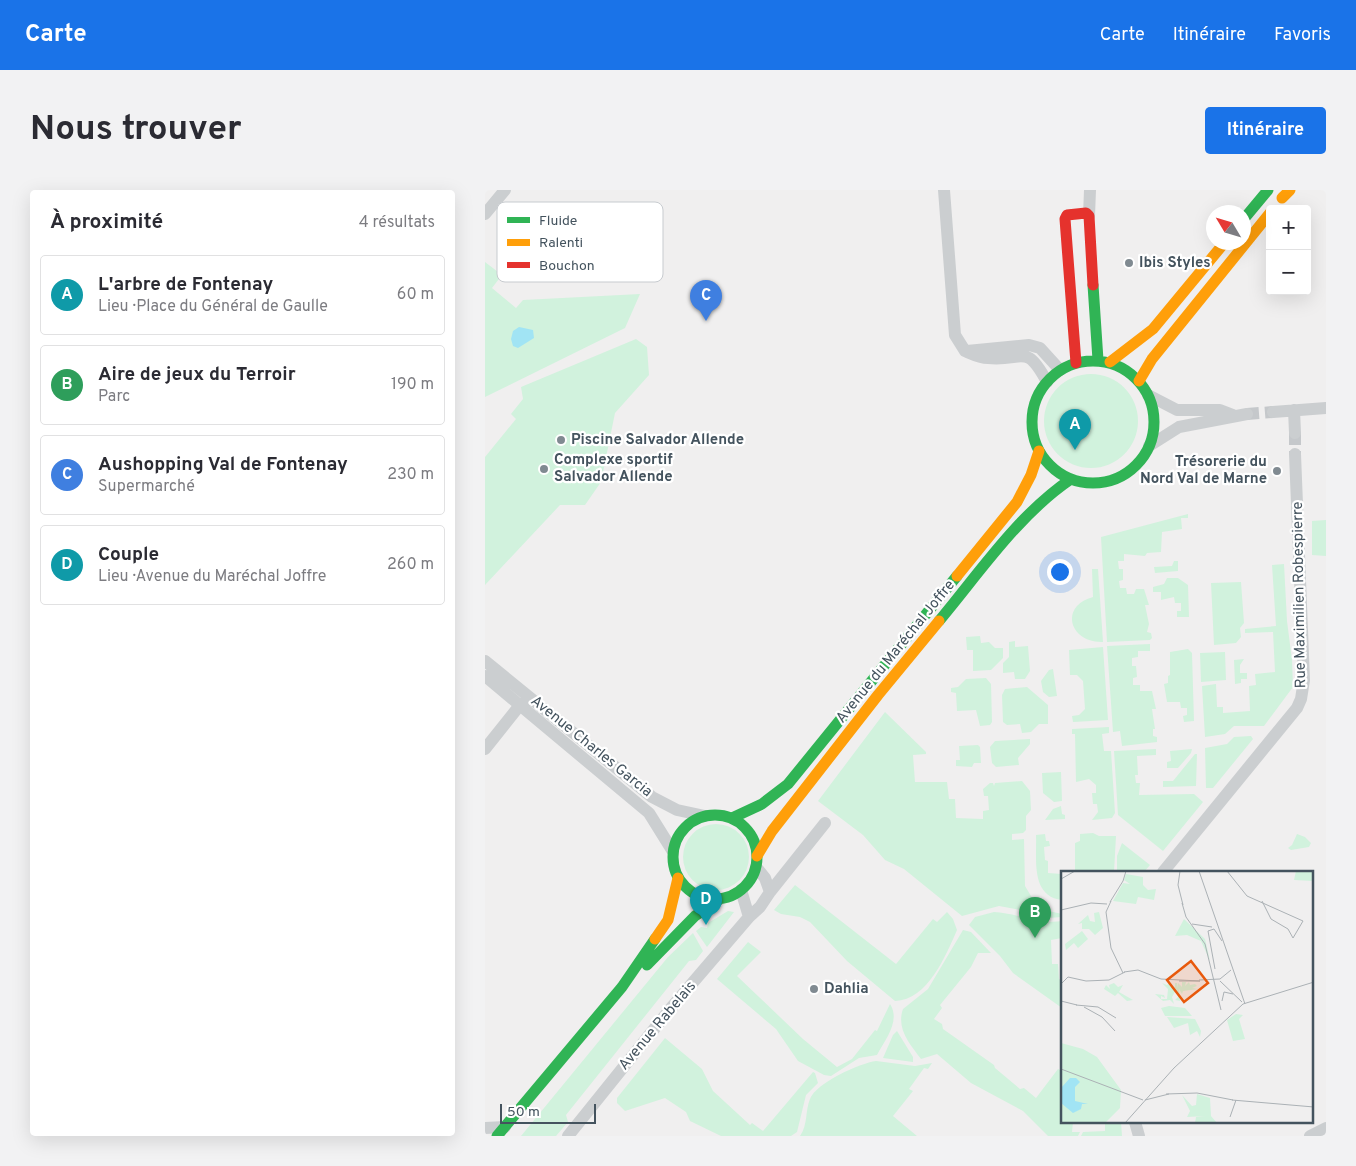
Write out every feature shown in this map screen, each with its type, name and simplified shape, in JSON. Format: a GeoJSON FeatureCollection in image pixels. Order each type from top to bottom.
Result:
{"type":"FeatureCollection","features":[{"type":"Feature","properties":{"kind":"main road"},"geometry":{"type":"LineString","coordinates":[[1251,210],[1268,190]]}},
{"type":"Feature","properties":{"kind":"main road"},"geometry":{"type":"LineString","coordinates":[[1276,205],[1287,193]]}},
{"type":"Feature","properties":{"kind":"main road"},"geometry":{"type":"LineString","coordinates":[[1076,363],[1071,318],[1065,219],[1069,215],[1086,213],[1089,216],[1098,360]]}},
{"type":"Feature","properties":{"kind":"main road"},"geometry":{"type":"LineString","coordinates":[[1139,381],[1152,359],[1266,218]]}},
{"type":"Feature","properties":{"kind":"main road"},"geometry":{"type":"LineString","coordinates":[[1110,362],[1153,328],[1218,250]]}},
{"type":"Feature","properties":{"kind":"main road"},"geometry":{"type":"LineString","coordinates":[[1098,360],[1110,362],[1121,367],[1139,381],[1148,395],[1155,420],[1149,446],[1134,467],[1111,480],[1089,483],[1071,479],[1052,467],[1039,451],[1034,438],[1032,415],[1037,398],[1047,382],[1060,370],[1076,363],[1098,360]]}},
{"type":"Feature","properties":{"kind":"main road","name":"Avenue du Maréchal Joffre"},"geometry":{"type":"LineString","coordinates":[[732,818],[754,810],[773,799],[788,784],[1017,502],[1031,476],[1039,451]]}},
{"type":"Feature","properties":{"kind":"main road","name":"Avenue du Maréchal Joffre"},"geometry":{"type":"LineString","coordinates":[[757,861],[772,831],[879,695],[1026,516],[1046,496],[1071,479]]}},
{"type":"Feature","properties":{"kind":"main road"},"geometry":{"type":"LineString","coordinates":[[622,988],[695,916],[720,899],[741,890],[751,880],[757,861],[751,836],[743,826],[732,818],[719,815],[705,816],[693,821],[683,829],[672,850],[672,861],[678,878],[688,890],[709,899],[720,899]]}},
{"type":"Feature","properties":{"kind":"main road"},"geometry":{"type":"LineString","coordinates":[[501,1131],[622,988],[668,920],[678,878]]}},
{"type":"Feature","properties":{"kind":"street"},"geometry":{"type":"LineString","coordinates":[[485,214],[505,190]]}},
{"type":"Feature","properties":{"kind":"street"},"geometry":{"type":"LineString","coordinates":[[944,190],[955,335],[965,351],[988,358],[1025,355],[1038,364],[1047,382]]}},
{"type":"Feature","properties":{"kind":"street"},"geometry":{"type":"LineString","coordinates":[[1089,216],[1090,190]]}},
{"type":"Feature","properties":{"kind":"street"},"geometry":{"type":"LineString","coordinates":[[965,351],[1029,345],[1040,348],[1060,370]]}},
{"type":"Feature","properties":{"kind":"street"},"geometry":{"type":"LineString","coordinates":[[1148,395],[1177,410],[1220,410],[1233,415]]}},
{"type":"Feature","properties":{"kind":"street"},"geometry":{"type":"LineString","coordinates":[[1273,412],[1326,408]]}},
{"type":"Feature","properties":{"kind":"street"},"geometry":{"type":"LineString","coordinates":[[1295,410],[1295,433]]}},
{"type":"Feature","properties":{"kind":"street"},"geometry":{"type":"LineString","coordinates":[[1149,446],[1179,427],[1219,420],[1233,415],[1247,414]]}},
{"type":"Feature","properties":{"kind":"street","name":"Rue Maximilien Robespierre"},"geometry":{"type":"LineString","coordinates":[[1164,870],[1292,714],[1301,699],[1304,680],[1295,454]]}},
{"type":"Feature","properties":{"kind":"street","name":"Avenue Charles Garcia"},"geometry":{"type":"LineString","coordinates":[[485,661],[526,702],[649,813],[672,850]]}},
{"type":"Feature","properties":{"kind":"street","name":"Avenue Charles Garcia"},"geometry":{"type":"LineString","coordinates":[[485,676],[526,702],[652,798],[677,810],[705,816]]}},
{"type":"Feature","properties":{"kind":"street"},"geometry":{"type":"LineString","coordinates":[[485,749],[526,702]]}},
{"type":"Feature","properties":{"kind":"street","name":"Avenue Rabelais"},"geometry":{"type":"LineString","coordinates":[[569,1136],[671,1008],[749,917],[761,907],[770,892],[825,822]]}},
{"type":"Feature","properties":{"kind":"street"},"geometry":{"type":"LineString","coordinates":[[757,861],[770,892]]}},
{"type":"Feature","properties":{"kind":"street"},"geometry":{"type":"LineString","coordinates":[[741,890],[749,917]]}},
{"type":"Feature","properties":{"kind":"street"},"geometry":{"type":"LineString","coordinates":[[485,1128],[501,1131]]}},
{"type":"Feature","properties":{"kind":"street"},"geometry":{"type":"LineString","coordinates":[[1310,1136],[1326,1128]]}},
{"type":"Feature","properties":{"kind":"green space"},"geometry":{"type":"Polygon","coordinates":[[[485,262],[497,271],[497,282],[492,288],[516,308],[523,300],[640,294],[625,328],[485,397],[485,262]]]}},
{"type":"Feature","properties":{"kind":"green space","name":"Complexe sportif Salvador Allende"},"geometry":{"type":"Polygon","coordinates":[[[636,339],[647,347],[649,375],[615,413],[601,482],[585,505],[560,505],[485,585],[485,457],[516,419],[511,414],[523,399],[521,387],[636,339]]]}},
{"type":"Feature","properties":{"kind":"green space"},"geometry":{"type":"Polygon","coordinates":[[[1091,374],[1109,377],[1124,388],[1135,403],[1138,421],[1135,439],[1124,454],[1109,465],[1091,468],[1073,465],[1058,454],[1047,439],[1044,421],[1047,403],[1058,388],[1073,377],[1091,374]]]}},
{"type":"Feature","properties":{"kind":"green space"},"geometry":{"type":"Polygon","coordinates":[[[1188,514],[1188,518],[1181,518],[1182,529],[1162,532],[1161,552],[1147,553],[1145,556],[1124,554],[1124,561],[1118,561],[1119,569],[1123,569],[1123,580],[1119,581],[1120,588],[1126,588],[1127,594],[1134,594],[1136,589],[1144,589],[1149,605],[1145,605],[1149,624],[1147,632],[1151,633],[1152,638],[1150,640],[1107,642],[1101,537],[1188,514]]]}},
{"type":"Feature","properties":{"kind":"green space"},"geometry":{"type":"Polygon","coordinates":[[[1326,520],[1326,556],[1312,555],[1312,521],[1326,520]]]}},
{"type":"Feature","properties":{"kind":"green space"},"geometry":{"type":"Polygon","coordinates":[[[1174,561],[1178,561],[1178,571],[1155,573],[1154,567],[1172,566],[1174,561]]]}},
{"type":"Feature","properties":{"kind":"green space"},"geometry":{"type":"Polygon","coordinates":[[[1284,564],[1293,687],[1264,726],[1234,726],[1225,734],[1205,737],[1202,686],[1216,684],[1217,707],[1223,707],[1223,713],[1250,711],[1249,686],[1256,685],[1255,674],[1275,672],[1273,632],[1245,633],[1245,629],[1276,626],[1272,565],[1284,564]]]}},
{"type":"Feature","properties":{"kind":"green space"},"geometry":{"type":"Polygon","coordinates":[[[1092,569],[1098,569],[1103,642],[1091,641],[1082,637],[1076,631],[1073,623],[1072,615],[1075,608],[1093,597],[1092,569]]]}},
{"type":"Feature","properties":{"kind":"green space"},"geometry":{"type":"Polygon","coordinates":[[[1167,578],[1178,578],[1188,585],[1189,617],[1177,617],[1177,611],[1181,611],[1181,603],[1175,603],[1174,597],[1161,600],[1161,592],[1153,592],[1153,587],[1164,584],[1167,578]]]}},
{"type":"Feature","properties":{"kind":"green space"},"geometry":{"type":"Polygon","coordinates":[[[1241,582],[1244,623],[1240,628],[1241,637],[1236,643],[1214,645],[1211,583],[1241,582]]]}},
{"type":"Feature","properties":{"kind":"green space"},"geometry":{"type":"Polygon","coordinates":[[[980,636],[981,643],[989,642],[995,648],[1003,648],[1003,658],[991,670],[973,671],[973,650],[967,650],[966,637],[980,636]]]}},
{"type":"Feature","properties":{"kind":"green space"},"geometry":{"type":"Polygon","coordinates":[[[1015,641],[1015,647],[1028,646],[1030,671],[1025,679],[1015,679],[1014,672],[1003,673],[1003,663],[1009,657],[1009,642],[1015,641]]]}},
{"type":"Feature","properties":{"kind":"green space"},"geometry":{"type":"Polygon","coordinates":[[[1150,644],[1150,651],[1138,651],[1138,657],[1132,658],[1132,666],[1136,666],[1137,677],[1133,678],[1133,685],[1140,685],[1140,691],[1152,691],[1156,709],[1152,709],[1155,729],[1153,729],[1153,736],[1157,737],[1157,742],[1122,746],[1120,731],[1113,732],[1107,646],[1150,644]]]}},
{"type":"Feature","properties":{"kind":"green space"},"geometry":{"type":"Polygon","coordinates":[[[1103,647],[1108,720],[1073,722],[1072,716],[1079,715],[1085,709],[1083,681],[1077,675],[1070,675],[1069,650],[1103,647]]]}},
{"type":"Feature","properties":{"kind":"green space"},"geometry":{"type":"Polygon","coordinates":[[[1188,649],[1192,653],[1194,721],[1184,722],[1183,716],[1187,715],[1187,708],[1181,708],[1180,702],[1167,702],[1164,684],[1168,683],[1168,676],[1170,675],[1170,652],[1188,649]]]}},
{"type":"Feature","properties":{"kind":"green space"},"geometry":{"type":"Polygon","coordinates":[[[1225,652],[1226,680],[1201,682],[1200,653],[1225,652]]]}},
{"type":"Feature","properties":{"kind":"green space"},"geometry":{"type":"Polygon","coordinates":[[[1244,659],[1240,665],[1240,673],[1247,673],[1247,679],[1241,679],[1241,683],[1235,684],[1234,660],[1244,659]]]}},
{"type":"Feature","properties":{"kind":"green space"},"geometry":{"type":"Polygon","coordinates":[[[1053,669],[1057,696],[1049,697],[1043,692],[1041,681],[1049,670],[1053,669]]]}},
{"type":"Feature","properties":{"kind":"green space"},"geometry":{"type":"Polygon","coordinates":[[[986,678],[991,684],[992,722],[990,725],[980,726],[976,710],[957,711],[956,693],[951,692],[951,688],[958,687],[966,679],[986,678]]]}},
{"type":"Feature","properties":{"kind":"green space"},"geometry":{"type":"Polygon","coordinates":[[[1027,687],[1048,705],[1048,724],[1039,724],[1031,732],[1022,733],[1020,724],[1007,725],[1003,722],[1002,695],[1005,689],[1027,687]]]}},
{"type":"Feature","properties":{"kind":"green space"},"geometry":{"type":"Polygon","coordinates":[[[885,712],[926,752],[926,754],[913,755],[915,782],[947,782],[949,799],[955,799],[956,818],[983,819],[983,811],[989,810],[988,796],[984,796],[983,789],[990,783],[993,783],[994,786],[995,783],[1022,781],[1030,791],[1031,810],[1026,816],[1026,830],[1023,833],[1012,834],[1012,840],[1024,839],[1025,886],[1034,901],[1020,910],[999,906],[962,916],[904,869],[885,860],[863,835],[818,801],[885,712]]]}},
{"type":"Feature","properties":{"kind":"green space"},"geometry":{"type":"Polygon","coordinates":[[[1109,727],[1109,733],[1102,734],[1104,751],[1111,751],[1115,813],[1112,818],[1092,820],[1098,812],[1097,804],[1093,804],[1092,793],[1096,793],[1096,785],[1089,779],[1076,782],[1075,734],[1072,734],[1072,729],[1109,727]]]}},
{"type":"Feature","properties":{"kind":"green space"},"geometry":{"type":"Polygon","coordinates":[[[1251,736],[1253,739],[1213,788],[1206,788],[1205,748],[1227,744],[1234,737],[1251,736]]]}},
{"type":"Feature","properties":{"kind":"green space"},"geometry":{"type":"Polygon","coordinates":[[[1030,739],[1030,744],[1018,758],[1019,765],[996,767],[992,763],[990,747],[995,741],[1030,739]]]}},
{"type":"Feature","properties":{"kind":"green space"},"geometry":{"type":"Polygon","coordinates":[[[978,745],[980,747],[981,763],[974,763],[972,767],[956,766],[956,760],[960,760],[959,746],[978,745]]]}},
{"type":"Feature","properties":{"kind":"green space"},"geometry":{"type":"Polygon","coordinates":[[[1156,749],[1156,755],[1137,756],[1138,775],[1135,775],[1136,783],[1140,783],[1139,795],[1194,794],[1203,802],[1163,851],[1118,815],[1114,751],[1156,749]]]}},
{"type":"Feature","properties":{"kind":"green space"},"geometry":{"type":"Polygon","coordinates":[[[1192,749],[1191,753],[1178,768],[1167,768],[1167,762],[1171,761],[1170,751],[1192,749]]]}},
{"type":"Feature","properties":{"kind":"green space"},"geometry":{"type":"Polygon","coordinates":[[[1197,754],[1196,786],[1163,787],[1163,781],[1173,781],[1197,754]]]}},
{"type":"Feature","properties":{"kind":"green space"},"geometry":{"type":"Polygon","coordinates":[[[1061,772],[1062,801],[1054,802],[1043,793],[1042,773],[1061,772]]]}},
{"type":"Feature","properties":{"kind":"green space"},"geometry":{"type":"Polygon","coordinates":[[[1061,806],[1065,819],[1045,820],[1053,809],[1061,806]]]}},
{"type":"Feature","properties":{"kind":"green space"},"geometry":{"type":"Polygon","coordinates":[[[716,824],[729,827],[739,834],[746,844],[749,857],[746,870],[739,880],[729,887],[716,890],[703,887],[693,880],[686,870],[683,857],[686,844],[693,834],[703,827],[716,824]]]}},
{"type":"Feature","properties":{"kind":"green space"},"geometry":{"type":"Polygon","coordinates":[[[1093,833],[1099,836],[1116,836],[1114,871],[1075,871],[1075,843],[1080,841],[1080,834],[1093,833]]]}},
{"type":"Feature","properties":{"kind":"green space"},"geometry":{"type":"Polygon","coordinates":[[[1045,834],[1046,841],[1049,841],[1050,846],[1044,847],[1045,860],[1048,861],[1048,873],[1061,874],[1061,900],[1045,892],[1040,884],[1036,865],[1036,835],[1045,834]]]}},
{"type":"Feature","properties":{"kind":"green space"},"geometry":{"type":"Polygon","coordinates":[[[1297,834],[1305,837],[1311,843],[1309,847],[1291,850],[1288,848],[1292,845],[1297,834]]]}},
{"type":"Feature","properties":{"kind":"green space"},"geometry":{"type":"Polygon","coordinates":[[[1122,843],[1150,865],[1145,871],[1117,871],[1117,856],[1122,843]]]}},
{"type":"Feature","properties":{"kind":"green space"},"geometry":{"type":"Polygon","coordinates":[[[795,885],[896,964],[933,919],[937,922],[947,912],[953,919],[957,930],[941,963],[926,985],[907,999],[895,1001],[847,961],[810,922],[800,917],[781,914],[774,910],[795,885]]]}},
{"type":"Feature","properties":{"kind":"green space"},"geometry":{"type":"Polygon","coordinates":[[[1036,902],[1049,911],[1061,914],[1061,917],[1048,918],[1023,910],[1036,902]]]}},
{"type":"Feature","properties":{"kind":"green space"},"geometry":{"type":"Polygon","coordinates":[[[728,911],[734,912],[707,947],[696,931],[701,927],[707,928],[708,923],[728,911]]]}},
{"type":"Feature","properties":{"kind":"green space"},"geometry":{"type":"Polygon","coordinates":[[[994,912],[1037,920],[1061,921],[1061,938],[1051,940],[1052,964],[1058,964],[1059,979],[1061,980],[1061,1007],[1013,973],[1000,956],[969,925],[975,917],[994,912]]]}},
{"type":"Feature","properties":{"kind":"green space"},"geometry":{"type":"Polygon","coordinates":[[[963,930],[971,932],[991,953],[978,953],[971,967],[940,1005],[942,1008],[934,1019],[942,1024],[943,1029],[994,1065],[995,1068],[1020,1089],[1024,1088],[1036,1098],[1058,1069],[1061,1070],[1061,1124],[1073,1124],[1072,1132],[1080,1132],[1078,1136],[1048,1136],[1023,1111],[971,1083],[937,1054],[921,1059],[905,1036],[901,1016],[903,1009],[928,989],[963,930]]]}},
{"type":"Feature","properties":{"kind":"green space"},"geometry":{"type":"Polygon","coordinates":[[[693,933],[703,951],[696,960],[689,961],[566,1115],[568,1122],[556,1136],[521,1136],[668,957],[693,933]]]}},
{"type":"Feature","properties":{"kind":"green space"},"geometry":{"type":"Polygon","coordinates":[[[748,942],[761,952],[737,976],[803,1039],[837,1067],[852,1059],[875,1030],[877,1031],[890,1004],[893,1010],[893,1024],[888,1037],[877,1055],[859,1058],[831,1076],[824,1075],[798,1061],[776,1029],[717,979],[748,942]]]}},
{"type":"Feature","properties":{"kind":"green space"},"geometry":{"type":"Polygon","coordinates":[[[897,1031],[913,1057],[913,1062],[883,1058],[893,1035],[897,1031]]]}},
{"type":"Feature","properties":{"kind":"green space"},"geometry":{"type":"Polygon","coordinates":[[[665,1038],[702,1069],[713,1091],[750,1125],[752,1123],[763,1131],[813,1072],[815,1073],[818,1083],[806,1095],[797,1132],[791,1136],[721,1136],[690,1121],[686,1112],[665,1098],[625,1111],[617,1103],[617,1098],[665,1038]]]}},
{"type":"Feature","properties":{"kind":"green space"},"geometry":{"type":"Polygon","coordinates":[[[876,1061],[915,1066],[932,1063],[928,1069],[924,1068],[909,1089],[913,1091],[893,1116],[917,1136],[800,1136],[803,1132],[808,1104],[814,1093],[829,1080],[876,1061]]]}},
{"type":"Feature","properties":{"kind":"green space"},"geometry":{"type":"Polygon","coordinates":[[[1105,1124],[1121,1124],[1122,1136],[1081,1136],[1083,1132],[1105,1131],[1105,1124]]]}},
{"type":"Feature","properties":{"kind":"water"},"geometry":{"type":"Polygon","coordinates":[[[519,327],[533,330],[534,338],[518,348],[513,346],[511,339],[513,331],[519,327]]]}},
{"type":"Feature","properties":{"kind":"tunnel"},"geometry":{"type":"LineString","coordinates":[[1247,414],[1273,412]]}},
{"type":"Feature","properties":{"kind":"tunnel"},"geometry":{"type":"LineString","coordinates":[[1295,433],[1295,454]]}},
{"type":"Feature","properties":{"kind":"traffic: fast"},"geometry":{"type":"LineString","coordinates":[[1251,210],[1268,190]]}},
{"type":"Feature","properties":{"kind":"traffic: fast"},"geometry":{"type":"LineString","coordinates":[[1093,285],[1098,360]]}},
{"type":"Feature","properties":{"kind":"traffic: fast"},"geometry":{"type":"LineString","coordinates":[[1093,361],[1116,365],[1136,379],[1150,399],[1154,422],[1150,445],[1136,465],[1116,479],[1093,483],[1070,479],[1050,465],[1036,445],[1032,422],[1036,399],[1050,379],[1070,365],[1093,361]]}},
{"type":"Feature","properties":{"kind":"traffic: fast"},"geometry":{"type":"LineString","coordinates":[[939,621],[1017,527],[1034,509],[1071,479]]}},
{"type":"Feature","properties":{"kind":"traffic: fast"},"geometry":{"type":"LineString","coordinates":[[732,818],[762,804],[788,784],[957,576]]}},
{"type":"Feature","properties":{"kind":"traffic: fast"},"geometry":{"type":"LineString","coordinates":[[715,815],[731,818],[745,827],[754,841],[757,857],[754,873],[745,887],[731,896],[715,899],[699,896],[685,887],[676,873],[673,857],[676,841],[685,827],[699,818],[715,815]]}},
{"type":"Feature","properties":{"kind":"traffic: fast"},"geometry":{"type":"LineString","coordinates":[[647,965],[695,916],[720,899]]}},
{"type":"Feature","properties":{"kind":"traffic: fast"},"geometry":{"type":"LineString","coordinates":[[497,1136],[622,987],[655,939]]}},
{"type":"Feature","properties":{"kind":"traffic: slow"},"geometry":{"type":"LineString","coordinates":[[1282,198],[1290,190]]}},
{"type":"Feature","properties":{"kind":"traffic: slow"},"geometry":{"type":"LineString","coordinates":[[1139,381],[1152,359],[1266,218]]}},
{"type":"Feature","properties":{"kind":"traffic: slow"},"geometry":{"type":"LineString","coordinates":[[1110,362],[1153,329],[1218,250]]}},
{"type":"Feature","properties":{"kind":"traffic: slow"},"geometry":{"type":"LineString","coordinates":[[957,576],[1017,502],[1031,475],[1039,451]]}},
{"type":"Feature","properties":{"kind":"traffic: slow"},"geometry":{"type":"LineString","coordinates":[[757,856],[772,831],[878,695],[939,621]]}},
{"type":"Feature","properties":{"kind":"traffic: slow"},"geometry":{"type":"LineString","coordinates":[[655,939],[668,920],[678,878]]}},
{"type":"Feature","properties":{"kind":"traffic: jam"},"geometry":{"type":"LineString","coordinates":[[1076,363],[1065,219],[1067,215],[1086,213],[1089,216],[1093,285]]}},
{"type":"Feature","properties":{"kind":"place","name":"Ibis Styles"},"geometry":{"type":"Point","coordinates":[1129,263]}},
{"type":"Feature","properties":{"kind":"place","name":"Aushopping Val de Fontenay"},"geometry":{"type":"Point","coordinates":[706,321]}},
{"type":"Feature","properties":{"kind":"place","name":"Piscine Salvador Allende"},"geometry":{"type":"Point","coordinates":[561,440]}},
{"type":"Feature","properties":{"kind":"place","name":"L'arbre de Fontenay"},"geometry":{"type":"Point","coordinates":[1075,450]}},
{"type":"Feature","properties":{"kind":"place","name":"Complexe sportif Salvador Allende"},"geometry":{"type":"Point","coordinates":[544,469]}},
{"type":"Feature","properties":{"kind":"place","name":"Trésorerie du Nord Val de Marne"},"geometry":{"type":"Point","coordinates":[1277,471]}},
{"type":"Feature","properties":{"kind":"place","name":"Couple"},"geometry":{"type":"Point","coordinates":[706,925]}},
{"type":"Feature","properties":{"kind":"place","name":"Aire de jeux du Terroir"},"geometry":{"type":"Point","coordinates":[1035,938]}},
{"type":"Feature","properties":{"kind":"place","name":"Dahlia"},"geometry":{"type":"Point","coordinates":[814,989]}}]}
